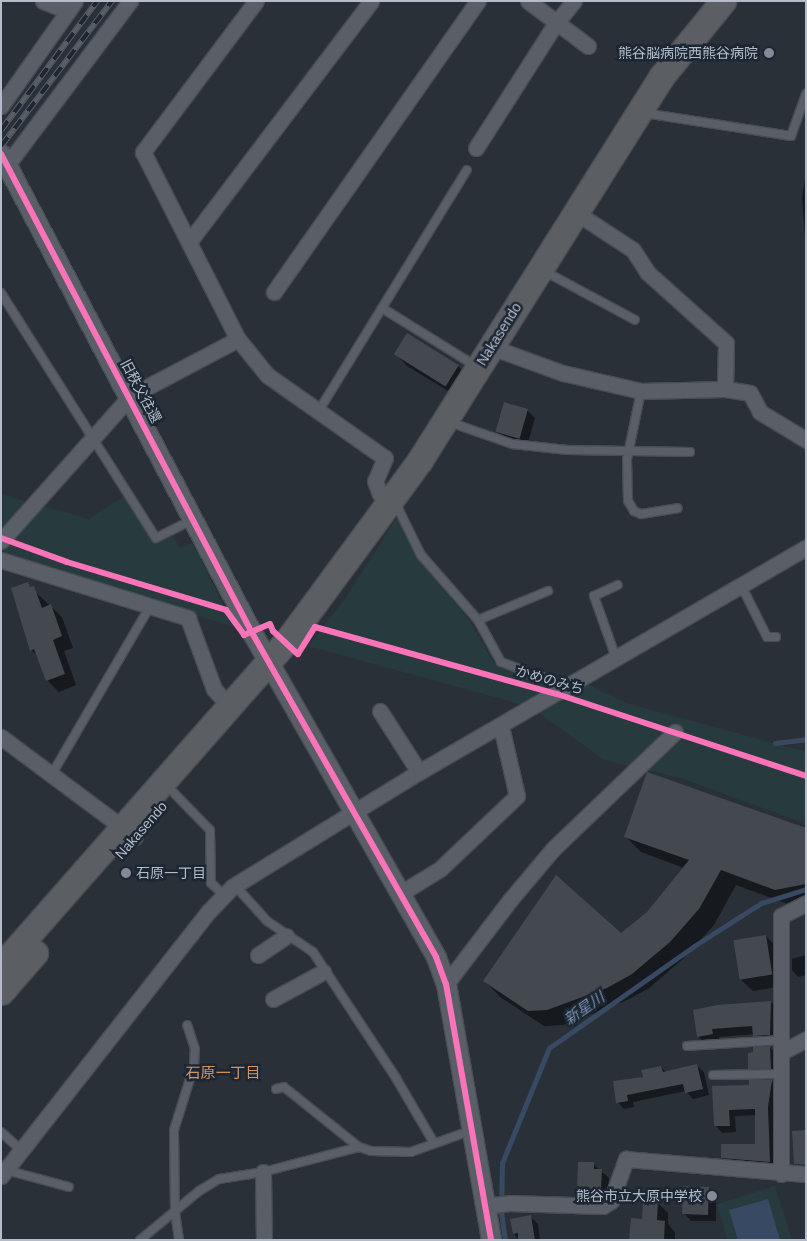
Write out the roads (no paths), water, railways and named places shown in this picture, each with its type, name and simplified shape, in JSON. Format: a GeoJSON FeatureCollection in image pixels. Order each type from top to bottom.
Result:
{"type":"FeatureCollection","features":[{"type":"Feature","properties":{"kind":"highway","name":"Nakasendo"},"geometry":{"type":"LineString","coordinates":[[1,992],[230,707],[270,663],[392,500],[485,357],[662,76],[722,1]]}},
{"type":"Feature","properties":{"kind":"highway","name":"Nakasendo"},"geometry":{"type":"LineString","coordinates":[[5,952],[129,831],[173,792],[266,688],[270,663]]}},
{"type":"Feature","properties":{"kind":"street"},"geometry":{"type":"LineString","coordinates":[[1,106],[72,6],[43,1]]}},
{"type":"Feature","properties":{"kind":"street"},"geometry":{"type":"LineString","coordinates":[[4,160],[130,1]]}},
{"type":"Feature","properties":{"kind":"street"},"geometry":{"type":"LineString","coordinates":[[256,1],[142,152],[238,339],[267,375],[385,458],[375,481],[380,494],[392,500]]}},
{"type":"Feature","properties":{"kind":"street"},"geometry":{"type":"LineString","coordinates":[[188,242],[371,1]]}},
{"type":"Feature","properties":{"kind":"street"},"geometry":{"type":"LineString","coordinates":[[274,292],[478,1]]}},
{"type":"Feature","properties":{"kind":"street"},"geometry":{"type":"LineString","coordinates":[[528,1],[588,46]]}},
{"type":"Feature","properties":{"kind":"street"},"geometry":{"type":"LineString","coordinates":[[476,148],[556,22],[574,1]]}},
{"type":"Feature","properties":{"kind":"street","name":"旧秩父往還"},"geometry":{"type":"LineString","coordinates":[[4,160],[258,641],[436,957],[446,984],[487,1206],[491,1240]]}},
{"type":"Feature","properties":{"kind":"street"},"geometry":{"type":"LineString","coordinates":[[575,212],[633,250],[648,273],[726,343],[725,389]]}},
{"type":"Feature","properties":{"kind":"street"},"geometry":{"type":"LineString","coordinates":[[1,541],[130,396],[238,339]]}},
{"type":"Feature","properties":{"kind":"street"},"geometry":{"type":"LineString","coordinates":[[485,357],[641,391],[725,389],[750,393],[760,412],[806,440]]}},
{"type":"Feature","properties":{"kind":"street"},"geometry":{"type":"LineString","coordinates":[[3,1173],[228,891],[419,772],[806,548]]}},
{"type":"Feature","properties":{"kind":"street"},"geometry":{"type":"LineString","coordinates":[[1,560],[188,618],[214,690],[230,707]]}},
{"type":"Feature","properties":{"kind":"street"},"geometry":{"type":"LineString","coordinates":[[380,711],[419,772]]}},
{"type":"Feature","properties":{"kind":"street"},"geometry":{"type":"LineString","coordinates":[[401,893],[440,869],[517,796],[501,726]]}},
{"type":"Feature","properties":{"kind":"street"},"geometry":{"type":"LineString","coordinates":[[446,984],[510,900],[553,849],[675,732]]}},
{"type":"Feature","properties":{"kind":"street"},"geometry":{"type":"LineString","coordinates":[[1,737],[129,831]]}},
{"type":"Feature","properties":{"kind":"street"},"geometry":{"type":"LineString","coordinates":[[781,1174],[781,916],[806,903]]}},
{"type":"Feature","properties":{"kind":"street"},"geometry":{"type":"LineString","coordinates":[[258,954],[286,936]]}},
{"type":"Feature","properties":{"kind":"street"},"geometry":{"type":"LineString","coordinates":[[273,999],[323,972]]}},
{"type":"Feature","properties":{"kind":"street"},"geometry":{"type":"LineString","coordinates":[[782,1046],[806,1039]]}},
{"type":"Feature","properties":{"kind":"street"},"geometry":{"type":"LineString","coordinates":[[487,1206],[509,1203],[604,1206],[611,1200],[626,1159],[781,1174],[806,1174]]}},
{"type":"Feature","properties":{"kind":"street"},"geometry":{"type":"LineString","coordinates":[[263,1172],[264,1240]]}},
{"type":"Feature","properties":{"kind":"lane"},"geometry":{"type":"LineString","coordinates":[[639,112],[791,136],[806,94]]}},
{"type":"Feature","properties":{"kind":"lane"},"geometry":{"type":"LineString","coordinates":[[318,412],[468,170]]}},
{"type":"Feature","properties":{"kind":"lane"},"geometry":{"type":"LineString","coordinates":[[540,268],[635,320]]}},
{"type":"Feature","properties":{"kind":"lane"},"geometry":{"type":"LineString","coordinates":[[1,293],[94,437],[156,538],[194,520]]}},
{"type":"Feature","properties":{"kind":"lane"},"geometry":{"type":"LineString","coordinates":[[382,308],[485,357]]}},
{"type":"Feature","properties":{"kind":"lane"},"geometry":{"type":"LineString","coordinates":[[641,391],[629,452],[628,501],[634,511],[641,514],[678,508]]}},
{"type":"Feature","properties":{"kind":"lane"},"geometry":{"type":"LineString","coordinates":[[444,421],[512,444],[629,452],[690,452]]}},
{"type":"Feature","properties":{"kind":"lane"},"geometry":{"type":"LineString","coordinates":[[392,500],[421,555],[478,620],[502,662],[563,690]]}},
{"type":"Feature","properties":{"kind":"lane"},"geometry":{"type":"LineString","coordinates":[[616,658],[594,596],[618,585]]}},
{"type":"Feature","properties":{"kind":"lane"},"geometry":{"type":"LineString","coordinates":[[742,585],[767,637],[776,637]]}},
{"type":"Feature","properties":{"kind":"lane"},"geometry":{"type":"LineString","coordinates":[[478,620],[548,591]]}},
{"type":"Feature","properties":{"kind":"lane"},"geometry":{"type":"LineString","coordinates":[[52,774],[150,606]]}},
{"type":"Feature","properties":{"kind":"lane"},"geometry":{"type":"LineString","coordinates":[[173,792],[210,830],[211,883],[228,891],[286,936],[313,952],[323,972],[396,1078],[434,1143]]}},
{"type":"Feature","properties":{"kind":"lane"},"geometry":{"type":"LineString","coordinates":[[179,1240],[175,1212],[174,1130],[194,1066],[195,1049],[187,1025]]}},
{"type":"Feature","properties":{"kind":"lane"},"geometry":{"type":"LineString","coordinates":[[687,1046],[782,1046]]}},
{"type":"Feature","properties":{"kind":"lane"},"geometry":{"type":"LineString","coordinates":[[713,1075],[782,1074]]}},
{"type":"Feature","properties":{"kind":"lane"},"geometry":{"type":"LineString","coordinates":[[276,1090],[284,1087],[359,1147],[371,1151],[411,1152],[472,1130]]}},
{"type":"Feature","properties":{"kind":"lane"},"geometry":{"type":"LineString","coordinates":[[1,1132],[21,1150]]}},
{"type":"Feature","properties":{"kind":"lane"},"geometry":{"type":"LineString","coordinates":[[140,1240],[199,1191],[219,1180],[263,1172],[359,1147]]}},
{"type":"Feature","properties":{"kind":"lane"},"geometry":{"type":"LineString","coordinates":[[3,1173],[69,1187]]}},
{"type":"Feature","properties":{"kind":"water"},"geometry":{"type":"Polygon","coordinates":[[[768,1199],[780,1240],[738,1240],[729,1210],[768,1199]]]}},
{"type":"Feature","properties":{"kind":"waterway","name":"新星川"},"geometry":{"type":"LineString","coordinates":[[775,743],[806,739]]}},
{"type":"Feature","properties":{"kind":"waterway","name":"新星川"},"geometry":{"type":"LineString","coordinates":[[505,1240],[501,1210],[502,1163],[549,1048],[694,946],[761,903],[806,889]]}},
{"type":"Feature","properties":{"kind":"railway"},"geometry":{"type":"LineString","coordinates":[[1,130],[97,1]]}},
{"type":"Feature","properties":{"kind":"railway"},"geometry":{"type":"LineString","coordinates":[[1,146],[112,1]]}},
{"type":"Feature","properties":{"kind":"place","name":"熊谷脳病院西熊谷病院"},"geometry":{"type":"Point","coordinates":[769,53]}},
{"type":"Feature","properties":{"kind":"place","name":"石原一丁目"},"geometry":{"type":"Point","coordinates":[126,873]}},
{"type":"Feature","properties":{"kind":"place","name":"熊谷市立大原中学校"},"geometry":{"type":"Point","coordinates":[712,1196]}},
{"type":"Feature","properties":{"kind":"district","name":"石原一丁目"},"geometry":{"type":"Point","coordinates":[223,1073]}}]}
